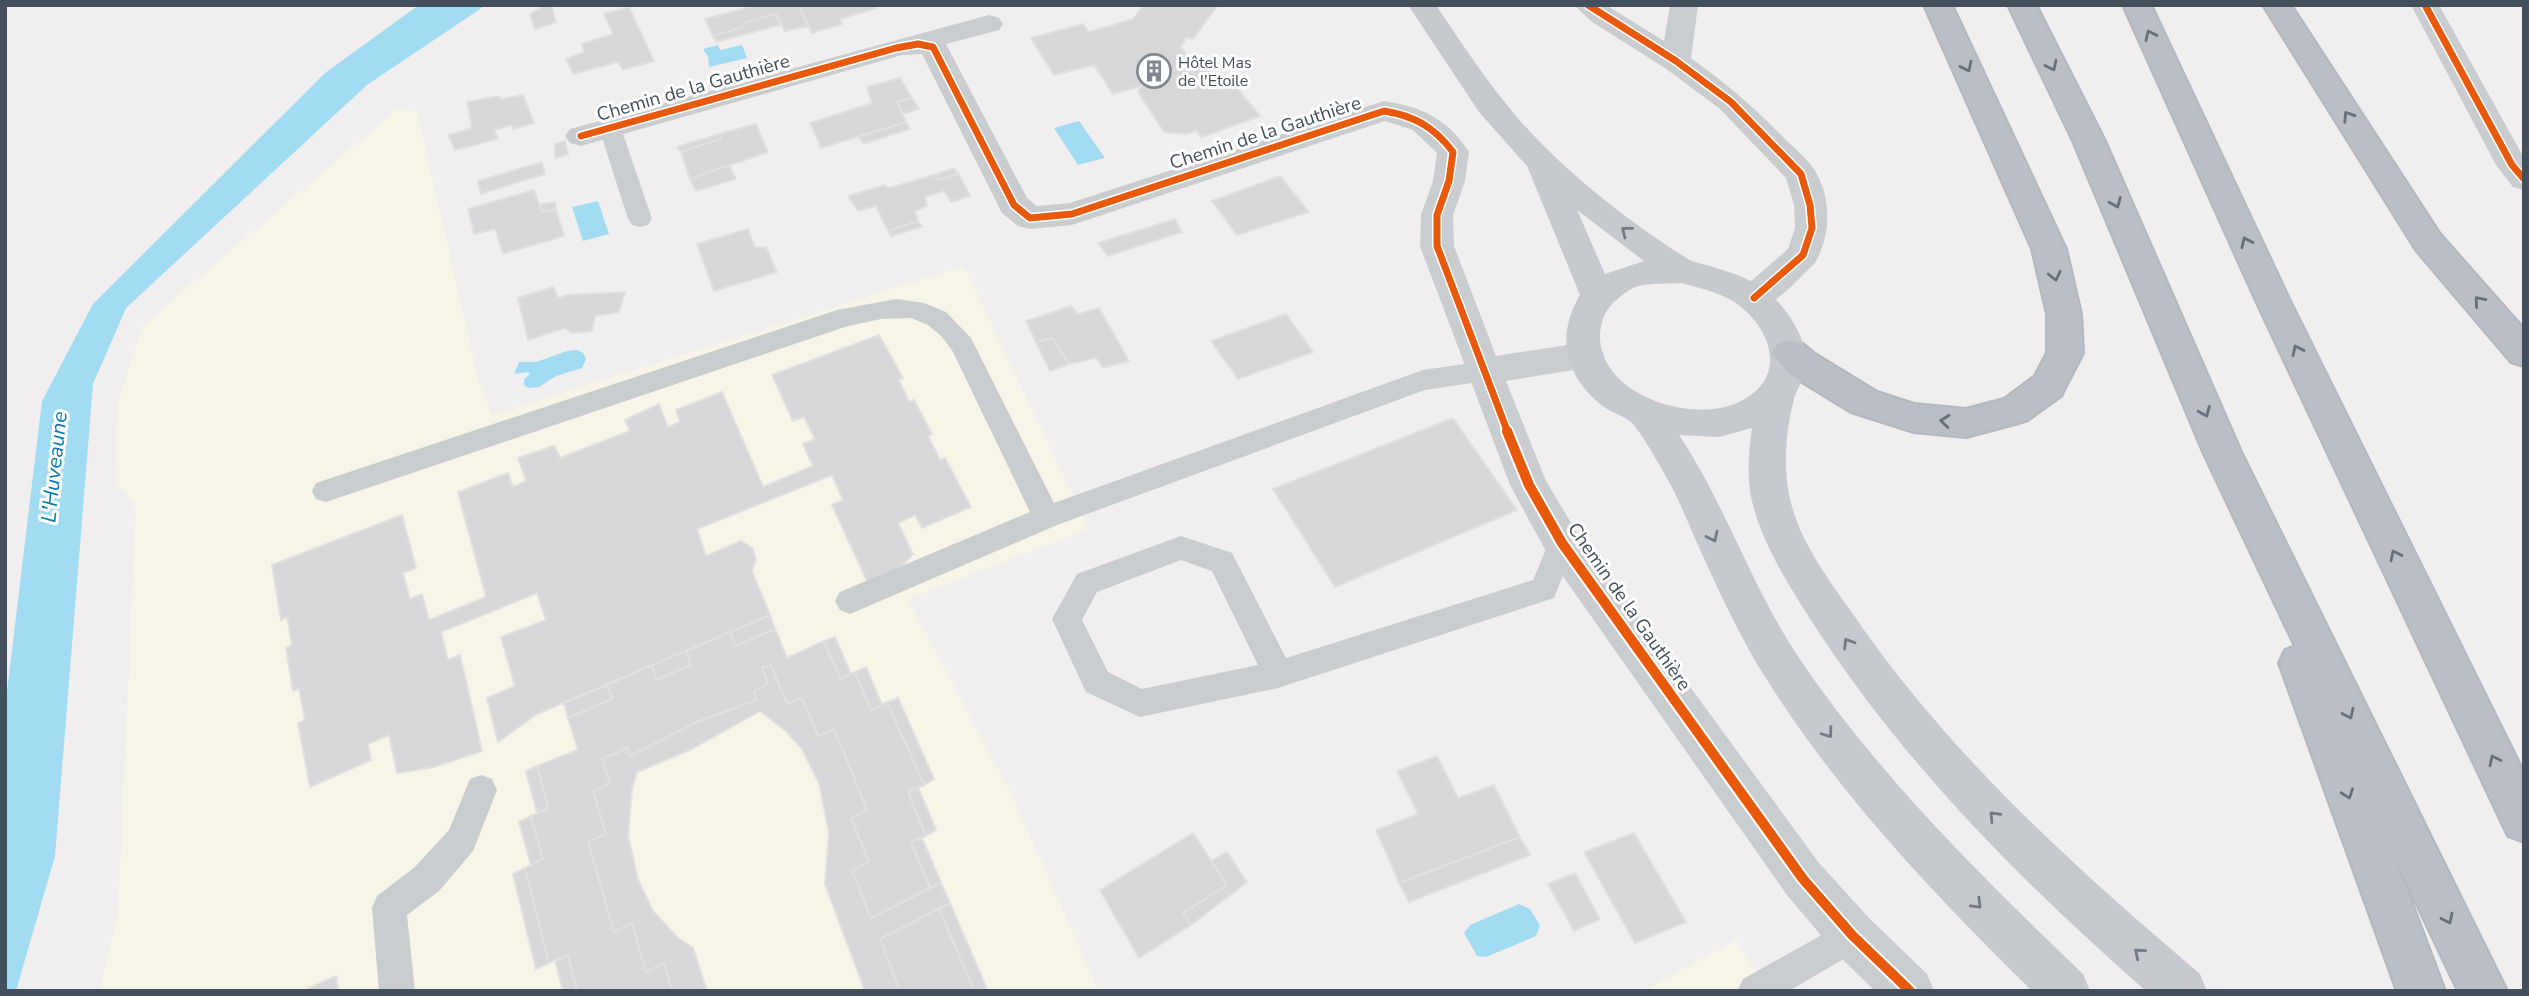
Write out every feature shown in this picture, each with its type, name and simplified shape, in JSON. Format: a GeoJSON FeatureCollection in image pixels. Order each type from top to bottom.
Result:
{"type":"FeatureCollection","features":[{"type":"Feature","properties":{"kind":"highway"},"geometry":{"type":"LineString","coordinates":[[1790,353],[1802,364],[1864,402],[1914,418],[1966,423],[2015,410],[2048,386],[2065,354],[2064,314],[2049,249],[1938,5]]}},
{"type":"Feature","properties":{"kind":"highway"},"geometry":{"type":"LineString","coordinates":[[2022,5],[2089,141],[2223,454],[2483,991]]}},
{"type":"Feature","properties":{"kind":"highway"},"geometry":{"type":"LineString","coordinates":[[2137,5],[2274,303],[2524,821]]}},
{"type":"Feature","properties":{"kind":"highway"},"geometry":{"type":"LineString","coordinates":[[2277,5],[2428,242],[2524,353]]}},
{"type":"Feature","properties":{"kind":"highway"},"geometry":{"type":"LineString","coordinates":[[2223,454],[2421,991]]}},
{"type":"Feature","properties":{"kind":"main road"},"geometry":{"type":"LineString","coordinates":[[1422,5],[1474,84],[1538,158],[1629,234],[1681,271]]}},
{"type":"Feature","properties":{"kind":"main road"},"geometry":{"type":"LineString","coordinates":[[1538,158],[1597,295]]}},
{"type":"Feature","properties":{"kind":"main road"},"geometry":{"type":"LineString","coordinates":[[1681,271],[1720,280],[1754,298],[1779,324],[1790,353],[1788,377],[1776,397],[1754,414],[1724,423],[1689,424],[1644,413],[1625,402],[1601,382],[1586,355],[1580,336],[1584,314],[1597,295],[1620,280],[1639,275],[1681,271]]}},
{"type":"Feature","properties":{"kind":"main road"},"geometry":{"type":"LineString","coordinates":[[1776,397],[1766,458],[1774,512],[1808,579],[1854,653],[1908,724],[2011,833],[2095,916],[2183,991]]}},
{"type":"Feature","properties":{"kind":"main road"},"geometry":{"type":"LineString","coordinates":[[1644,413],[1685,475],[1726,563],[1781,666],[1846,758],[1956,883],[2066,991]]}},
{"type":"Feature","properties":{"kind":"street"},"geometry":{"type":"LineString","coordinates":[[1676,61],[1684,5]]}},
{"type":"Feature","properties":{"kind":"street"},"geometry":{"type":"LineString","coordinates":[[2425,5],[2512,165],[2524,179]]}},
{"type":"Feature","properties":{"kind":"street"},"geometry":{"type":"LineString","coordinates":[[1601,9],[1731,102],[1801,174],[1810,205],[1812,228],[1803,255],[1754,298]]}},
{"type":"Feature","properties":{"kind":"street"},"geometry":{"type":"LineString","coordinates":[[924,44],[933,38],[989,24]]}},
{"type":"Feature","properties":{"kind":"street","name":"Chemin de la Gauthière"},"geometry":{"type":"LineString","coordinates":[[596,132],[911,44],[933,47],[1014,205],[1030,218],[1072,214],[1384,111],[1412,115],[1439,132],[1453,152],[1449,181],[1437,215],[1437,246],[1529,485],[1562,543],[1803,879],[1852,935],[1910,991]]}},
{"type":"Feature","properties":{"kind":"street"},"geometry":{"type":"LineString","coordinates":[[1485,371],[1586,355]]}},
{"type":"Feature","properties":{"kind":"lane"},"geometry":{"type":"LineString","coordinates":[[596,132],[640,219]]}},
{"type":"Feature","properties":{"kind":"lane"},"geometry":{"type":"LineString","coordinates":[[326,491],[846,317],[909,308],[948,324],[955,334],[1047,517]]}},
{"type":"Feature","properties":{"kind":"lane"},"geometry":{"type":"LineString","coordinates":[[850,601],[1047,517],[1423,380],[1485,371]]}},
{"type":"Feature","properties":{"kind":"lane"},"geometry":{"type":"LineString","coordinates":[[1278,674],[1222,562],[1181,548],[1087,583],[1067,619],[1097,682],[1140,703],[1278,674],[1544,589],[1562,543]]}},
{"type":"Feature","properties":{"kind":"lane"},"geometry":{"type":"LineString","coordinates":[[397,991],[389,908],[427,879],[461,840],[481,790]]}},
{"type":"Feature","properties":{"kind":"lane"},"geometry":{"type":"LineString","coordinates":[[1755,991],[1852,935]]}},
{"type":"Feature","properties":{"kind":"shaded area"},"geometry":{"type":"Polygon","coordinates":[[[397,109],[417,112],[479,382],[492,415],[964,266],[1089,529],[908,599],[1013,797],[1099,991],[99,991],[118,913],[136,509],[116,481],[117,406],[142,326],[397,109]]]}},
{"type":"Feature","properties":{"kind":"shaded area"},"geometry":{"type":"Polygon","coordinates":[[[1736,940],[1768,991],[1643,991],[1736,940]]]}},
{"type":"Feature","properties":{"kind":"water","name":"L'Huveaune"},"geometry":{"type":"Polygon","coordinates":[[[419,5],[486,5],[367,85],[126,308],[93,384],[55,856],[16,991],[5,991],[5,708],[42,401],[93,304],[325,73],[419,5]]]}},
{"type":"Feature","properties":{"kind":"water"},"geometry":{"type":"Polygon","coordinates":[[[718,45],[720,50],[742,45],[747,58],[709,67],[708,56],[703,49],[718,45]]]}},
{"type":"Feature","properties":{"kind":"water"},"geometry":{"type":"Polygon","coordinates":[[[1079,121],[1105,158],[1078,165],[1054,128],[1079,121]]]}},
{"type":"Feature","properties":{"kind":"water"},"geometry":{"type":"Polygon","coordinates":[[[598,201],[609,234],[583,241],[572,207],[598,201]]]}},
{"type":"Feature","properties":{"kind":"water"},"geometry":{"type":"Polygon","coordinates":[[[577,350],[583,353],[586,359],[582,368],[556,376],[539,387],[529,388],[524,385],[524,379],[530,374],[528,372],[514,374],[519,362],[536,362],[577,350]]]}},
{"type":"Feature","properties":{"kind":"water"},"geometry":{"type":"Polygon","coordinates":[[[1519,904],[1530,909],[1540,925],[1536,936],[1486,957],[1477,956],[1464,933],[1470,925],[1519,904]]]}},
{"type":"Feature","properties":{"kind":"building"},"geometry":{"type":"Polygon","coordinates":[[[551,5],[556,22],[535,29],[530,14],[551,5]]]}},
{"type":"Feature","properties":{"kind":"building"},"geometry":{"type":"Polygon","coordinates":[[[757,5],[798,5],[808,26],[785,31],[776,14],[743,23],[744,27],[713,36],[705,19],[757,5]]]}},
{"type":"Feature","properties":{"kind":"building"},"geometry":{"type":"Polygon","coordinates":[[[875,5],[877,8],[840,19],[842,24],[812,33],[799,7],[875,5]]]}},
{"type":"Feature","properties":{"kind":"building","name":"Hôtel Mas de l'Etoile"},"geometry":{"type":"Polygon","coordinates":[[[1144,5],[1218,5],[1193,39],[1186,38],[1181,47],[1197,68],[1212,72],[1224,87],[1235,85],[1260,116],[1202,137],[1196,131],[1186,134],[1164,132],[1138,91],[1141,86],[1113,94],[1094,65],[1054,75],[1031,38],[1083,24],[1089,32],[1133,19],[1144,5]]]}},
{"type":"Feature","properties":{"kind":"building"},"geometry":{"type":"Polygon","coordinates":[[[629,7],[654,61],[623,70],[618,62],[573,74],[566,59],[584,52],[582,44],[613,34],[604,14],[629,7]]]}},
{"type":"Feature","properties":{"kind":"building"},"geometry":{"type":"Polygon","coordinates":[[[776,14],[780,25],[716,42],[713,36],[744,27],[743,23],[776,14]]]}},
{"type":"Feature","properties":{"kind":"building"},"geometry":{"type":"Polygon","coordinates":[[[900,78],[912,98],[897,102],[906,122],[821,148],[810,123],[872,103],[867,87],[900,78]]]}},
{"type":"Feature","properties":{"kind":"building"},"geometry":{"type":"Polygon","coordinates":[[[523,95],[534,123],[513,129],[511,125],[494,130],[498,139],[455,150],[448,135],[472,128],[467,102],[498,96],[501,99],[523,95]]]}},
{"type":"Feature","properties":{"kind":"building"},"geometry":{"type":"Polygon","coordinates":[[[912,98],[919,109],[902,114],[897,102],[912,98]]]}},
{"type":"Feature","properties":{"kind":"building"},"geometry":{"type":"Polygon","coordinates":[[[906,122],[910,129],[864,144],[858,137],[906,122]]]}},
{"type":"Feature","properties":{"kind":"building"},"geometry":{"type":"Polygon","coordinates":[[[756,124],[768,152],[690,179],[681,152],[721,139],[719,134],[756,124]]]}},
{"type":"Feature","properties":{"kind":"building"},"geometry":{"type":"Polygon","coordinates":[[[719,134],[721,139],[681,152],[677,147],[719,134]]]}},
{"type":"Feature","properties":{"kind":"building"},"geometry":{"type":"Polygon","coordinates":[[[565,141],[568,154],[555,158],[555,144],[565,141]]]}},
{"type":"Feature","properties":{"kind":"building"},"geometry":{"type":"Polygon","coordinates":[[[542,162],[545,174],[481,194],[478,181],[542,162]]]}},
{"type":"Feature","properties":{"kind":"building"},"geometry":{"type":"Polygon","coordinates":[[[729,165],[736,179],[696,191],[690,179],[729,165]]]}},
{"type":"Feature","properties":{"kind":"building"},"geometry":{"type":"Polygon","coordinates":[[[954,168],[959,174],[939,180],[937,174],[954,168]]]}},
{"type":"Feature","properties":{"kind":"building"},"geometry":{"type":"Polygon","coordinates":[[[937,174],[939,180],[959,174],[970,196],[951,202],[944,191],[925,197],[927,206],[915,211],[918,221],[888,231],[876,206],[858,211],[848,196],[884,185],[889,188],[937,174]]]}},
{"type":"Feature","properties":{"kind":"building"},"geometry":{"type":"Polygon","coordinates":[[[1280,176],[1309,212],[1237,235],[1212,201],[1280,176]]]}},
{"type":"Feature","properties":{"kind":"building"},"geometry":{"type":"Polygon","coordinates":[[[534,190],[542,212],[556,209],[564,236],[503,254],[495,229],[474,234],[468,209],[534,190]]]}},
{"type":"Feature","properties":{"kind":"building"},"geometry":{"type":"Polygon","coordinates":[[[555,202],[556,209],[542,212],[541,204],[555,202]]]}},
{"type":"Feature","properties":{"kind":"building"},"geometry":{"type":"Polygon","coordinates":[[[1175,219],[1182,232],[1108,256],[1098,243],[1175,219]]]}},
{"type":"Feature","properties":{"kind":"building"},"geometry":{"type":"Polygon","coordinates":[[[918,221],[922,227],[891,236],[888,231],[918,221]]]}},
{"type":"Feature","properties":{"kind":"building"},"geometry":{"type":"Polygon","coordinates":[[[748,229],[755,248],[766,247],[777,272],[714,291],[697,244],[748,229]]]}},
{"type":"Feature","properties":{"kind":"building"},"geometry":{"type":"Polygon","coordinates":[[[553,287],[558,298],[625,292],[619,312],[595,316],[592,331],[571,333],[565,328],[528,340],[518,298],[553,287]]]}},
{"type":"Feature","properties":{"kind":"building"},"geometry":{"type":"Polygon","coordinates":[[[1071,306],[1078,314],[1099,308],[1129,361],[1103,368],[1096,358],[1069,364],[1052,338],[1036,342],[1026,321],[1071,306]]]}},
{"type":"Feature","properties":{"kind":"building"},"geometry":{"type":"Polygon","coordinates":[[[1286,314],[1313,352],[1238,379],[1211,341],[1286,314]]]}},
{"type":"Feature","properties":{"kind":"building"},"geometry":{"type":"Polygon","coordinates":[[[879,335],[903,378],[899,380],[909,402],[914,400],[932,434],[928,436],[940,460],[945,458],[971,507],[922,528],[915,515],[898,523],[913,554],[902,566],[869,585],[832,505],[843,500],[832,475],[697,529],[706,556],[741,541],[752,548],[756,559],[752,571],[770,615],[537,714],[498,742],[487,698],[515,686],[501,637],[546,620],[537,593],[441,632],[448,660],[460,655],[482,751],[434,767],[397,773],[389,735],[368,744],[371,760],[310,787],[298,723],[305,720],[299,689],[293,691],[286,648],[292,645],[287,617],[281,620],[272,565],[402,515],[416,568],[403,573],[410,599],[422,594],[429,620],[486,597],[458,492],[508,473],[513,487],[526,481],[518,458],[554,446],[560,458],[630,431],[625,420],[659,404],[668,427],[680,422],[676,410],[722,392],[763,487],[813,466],[803,444],[815,439],[804,417],[793,421],[772,375],[879,335]]]}},
{"type":"Feature","properties":{"kind":"building"},"geometry":{"type":"Polygon","coordinates":[[[1052,338],[1069,364],[1050,371],[1036,342],[1052,338]]]}},
{"type":"Feature","properties":{"kind":"building"},"geometry":{"type":"Polygon","coordinates":[[[1453,418],[1517,510],[1335,587],[1273,489],[1453,418]]]}},
{"type":"Feature","properties":{"kind":"building"},"geometry":{"type":"Polygon","coordinates":[[[770,615],[775,629],[735,646],[730,632],[770,615]]]}},
{"type":"Feature","properties":{"kind":"building"},"geometry":{"type":"Polygon","coordinates":[[[775,629],[787,658],[824,641],[840,679],[855,672],[871,710],[887,702],[924,785],[908,792],[926,836],[911,842],[930,888],[871,918],[852,870],[869,862],[851,818],[867,810],[834,729],[818,736],[802,698],[787,704],[771,665],[762,668],[768,684],[754,691],[757,700],[699,721],[630,756],[628,748],[602,759],[610,784],[593,791],[606,834],[588,842],[614,932],[632,923],[646,972],[664,963],[672,991],[577,991],[568,955],[549,963],[525,868],[543,859],[531,816],[548,808],[537,766],[578,750],[568,718],[612,699],[607,685],[652,665],[657,680],[691,665],[686,651],[730,632],[735,646],[775,629]]]}},
{"type":"Feature","properties":{"kind":"building"},"geometry":{"type":"Polygon","coordinates":[[[835,637],[851,674],[840,679],[824,641],[835,637]]]}},
{"type":"Feature","properties":{"kind":"building"},"geometry":{"type":"Polygon","coordinates":[[[686,651],[691,665],[657,680],[652,665],[686,651]]]}},
{"type":"Feature","properties":{"kind":"building"},"geometry":{"type":"Polygon","coordinates":[[[771,665],[787,704],[802,698],[818,736],[834,729],[867,810],[851,818],[869,862],[852,870],[871,918],[941,883],[950,903],[880,939],[900,991],[865,991],[825,884],[829,833],[819,783],[802,749],[787,732],[760,711],[690,750],[637,772],[632,789],[628,836],[638,880],[653,911],[678,938],[693,948],[707,991],[672,991],[664,963],[646,972],[632,923],[614,932],[588,842],[606,834],[593,791],[610,784],[602,759],[628,748],[630,756],[699,721],[757,700],[754,691],[768,684],[762,668],[771,665]]]}},
{"type":"Feature","properties":{"kind":"building"},"geometry":{"type":"Polygon","coordinates":[[[866,667],[882,705],[871,710],[855,672],[866,667]]]}},
{"type":"Feature","properties":{"kind":"building"},"geometry":{"type":"Polygon","coordinates":[[[607,685],[612,699],[568,718],[564,703],[607,685]]]}},
{"type":"Feature","properties":{"kind":"building"},"geometry":{"type":"Polygon","coordinates":[[[898,698],[934,779],[924,785],[887,702],[898,698]]]}},
{"type":"Feature","properties":{"kind":"building"},"geometry":{"type":"Polygon","coordinates":[[[1437,756],[1458,798],[1494,785],[1520,837],[1399,883],[1376,830],[1418,814],[1397,771],[1437,756]]]}},
{"type":"Feature","properties":{"kind":"building"},"geometry":{"type":"Polygon","coordinates":[[[537,766],[548,808],[537,813],[526,771],[537,766]]]}},
{"type":"Feature","properties":{"kind":"building"},"geometry":{"type":"Polygon","coordinates":[[[918,787],[936,830],[926,836],[908,792],[918,787]]]}},
{"type":"Feature","properties":{"kind":"building"},"geometry":{"type":"Polygon","coordinates":[[[531,816],[543,859],[531,865],[519,822],[531,816]]]}},
{"type":"Feature","properties":{"kind":"building"},"geometry":{"type":"Polygon","coordinates":[[[1193,833],[1227,885],[1183,913],[1191,925],[1139,958],[1100,890],[1193,833]]]}},
{"type":"Feature","properties":{"kind":"building"},"geometry":{"type":"Polygon","coordinates":[[[1634,833],[1686,922],[1635,943],[1584,852],[1634,833]]]}},
{"type":"Feature","properties":{"kind":"building"},"geometry":{"type":"Polygon","coordinates":[[[1520,837],[1530,855],[1409,902],[1399,883],[1520,837]]]}},
{"type":"Feature","properties":{"kind":"building"},"geometry":{"type":"Polygon","coordinates":[[[922,838],[941,883],[930,888],[911,842],[922,838]]]}},
{"type":"Feature","properties":{"kind":"building"},"geometry":{"type":"Polygon","coordinates":[[[1227,852],[1247,882],[1191,925],[1183,913],[1227,885],[1211,861],[1227,852]]]}},
{"type":"Feature","properties":{"kind":"building"},"geometry":{"type":"Polygon","coordinates":[[[525,868],[549,963],[536,969],[513,874],[525,868]]]}},
{"type":"Feature","properties":{"kind":"building"},"geometry":{"type":"Polygon","coordinates":[[[1575,873],[1600,919],[1574,931],[1548,884],[1575,873]]]}},
{"type":"Feature","properties":{"kind":"building"},"geometry":{"type":"Polygon","coordinates":[[[950,903],[988,991],[974,991],[939,909],[950,903]]]}},
{"type":"Feature","properties":{"kind":"building"},"geometry":{"type":"Polygon","coordinates":[[[939,909],[974,991],[900,991],[880,939],[939,909]]]}},
{"type":"Feature","properties":{"kind":"building"},"geometry":{"type":"Polygon","coordinates":[[[568,955],[577,991],[563,991],[555,960],[568,955]]]}},
{"type":"Feature","properties":{"kind":"building"},"geometry":{"type":"Polygon","coordinates":[[[336,976],[338,991],[303,991],[336,976]]]}},
{"type":"Feature","properties":{"kind":"cycle path"},"geometry":{"type":"LineString","coordinates":[[1588,5],[1676,61],[1731,102],[1801,174],[1810,205],[1812,228],[1803,255],[1754,298]]}},
{"type":"Feature","properties":{"kind":"cycle path"},"geometry":{"type":"LineString","coordinates":[[2425,5],[2512,165],[2524,179]]}},
{"type":"Feature","properties":{"kind":"cycle path"},"geometry":{"type":"LineString","coordinates":[[581,136],[896,48],[926,45],[933,47],[1014,205],[1030,218],[1072,214],[1384,111],[1406,115],[1424,123],[1439,134],[1453,152],[1449,181],[1437,215],[1437,246],[1529,485],[1562,543],[1803,879],[1852,935],[1910,991]]}},
{"type":"Feature","properties":{"kind":"place","name":"Hôtel Mas de l'Etoile"},"geometry":{"type":"Point","coordinates":[1154,71]}}]}
